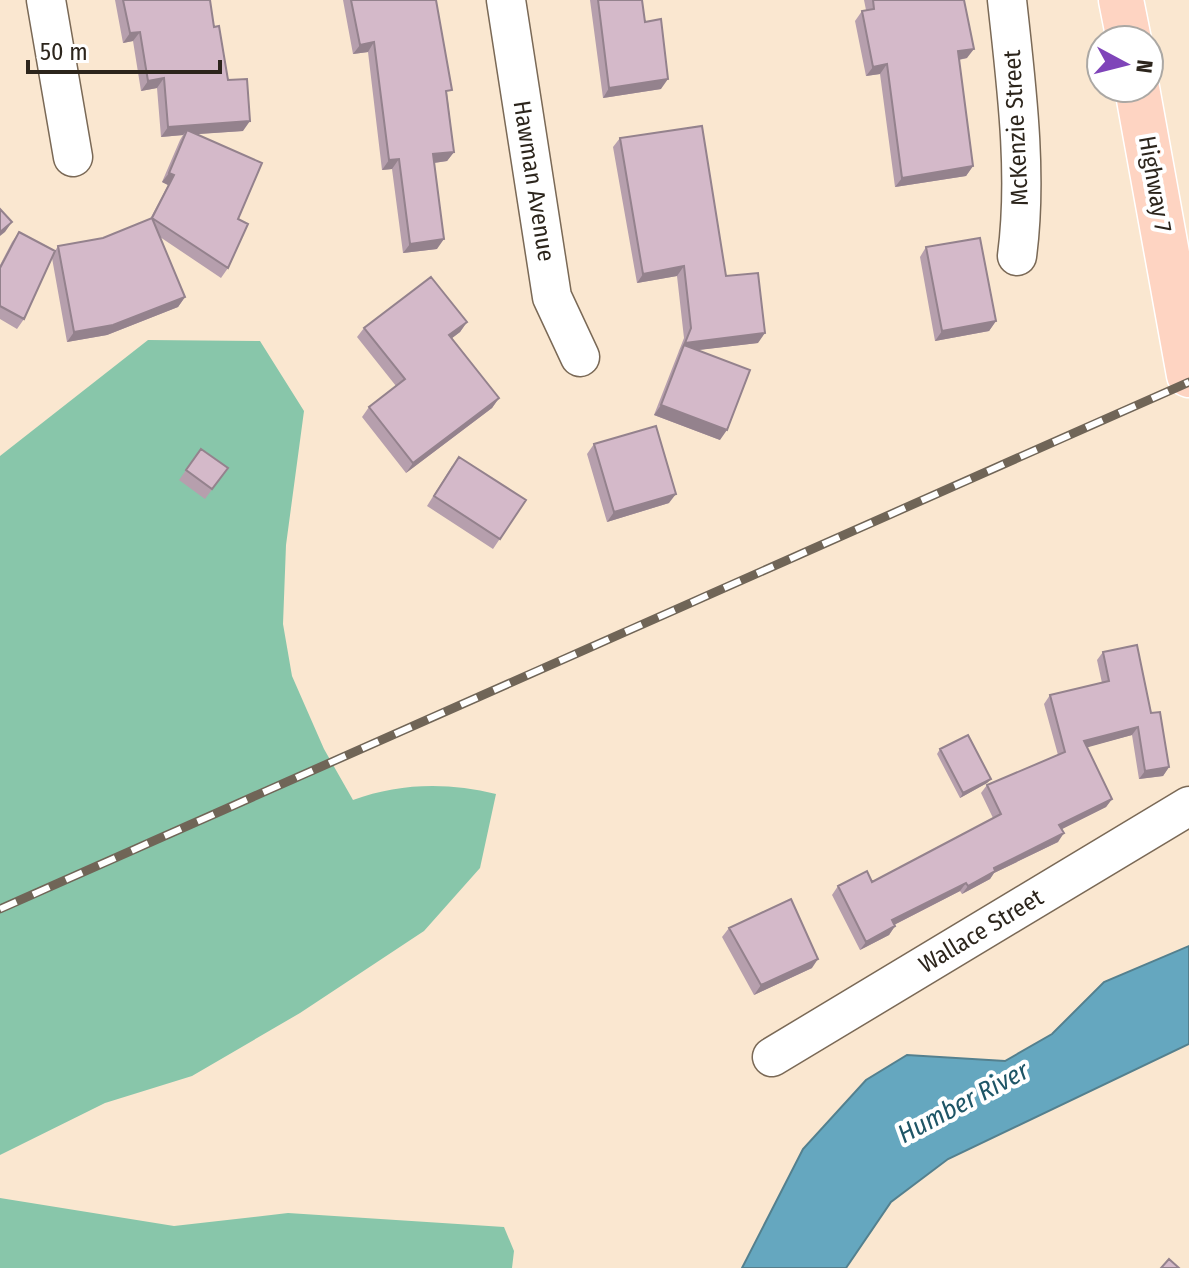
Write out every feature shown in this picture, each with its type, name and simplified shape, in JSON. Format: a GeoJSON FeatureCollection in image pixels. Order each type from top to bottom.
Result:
{"type":"FeatureCollection","features":[{"type":"Feature","properties":{"kind":"main road"},"geometry":{"type":"LineString","coordinates":[[1121,0],[1126,24]]}},
{"type":"Feature","properties":{"kind":"main road","name":"Highway 7"},"geometry":{"type":"LineString","coordinates":[[1140,104],[1189,375]]}},
{"type":"Feature","properties":{"kind":"street"},"geometry":{"type":"LineString","coordinates":[[46,0],[73,157]]}},
{"type":"Feature","properties":{"kind":"street","name":"Hawman Avenue"},"geometry":{"type":"LineString","coordinates":[[506,0],[552,297],[580,357]]}},
{"type":"Feature","properties":{"kind":"street","name":"McKenzie Street"},"geometry":{"type":"LineString","coordinates":[[1007,0],[1015,73],[1021,226],[1017,256]]}},
{"type":"Feature","properties":{"kind":"street","name":"Wallace Street"},"geometry":{"type":"LineString","coordinates":[[772,1057],[1189,806]]}},
{"type":"Feature","properties":{"kind":"green space"},"geometry":{"type":"Polygon","coordinates":[[[148,340],[260,341],[304,411],[286,545],[283,624],[292,676],[324,749],[353,800],[388,790],[424,786],[460,787],[496,794],[480,868],[424,931],[300,1013],[192,1076],[105,1103],[0,1155],[0,456],[148,340]]]}},
{"type":"Feature","properties":{"kind":"green space"},"geometry":{"type":"Polygon","coordinates":[[[0,1198],[174,1226],[288,1213],[504,1227],[514,1251],[512,1268],[0,1268],[0,1198]]]}},
{"type":"Feature","properties":{"kind":"water","name":"Humber River"},"geometry":{"type":"Polygon","coordinates":[[[1189,946],[1189,1044],[948,1159],[891,1202],[846,1268],[742,1268],[803,1149],[866,1080],[907,1055],[1005,1061],[1052,1034],[1104,982],[1189,946]]]}},
{"type":"Feature","properties":{"kind":"building"},"geometry":{"type":"Polygon","coordinates":[[[123,0],[210,0],[214,27],[219,26],[228,80],[247,79],[250,121],[168,127],[164,78],[148,81],[140,32],[130,33],[123,0]]]}},
{"type":"Feature","properties":{"kind":"building"},"geometry":{"type":"Polygon","coordinates":[[[351,0],[436,0],[452,90],[446,91],[454,152],[433,154],[444,239],[410,244],[399,159],[389,160],[374,42],[360,45],[351,0]]]}},
{"type":"Feature","properties":{"kind":"building"},"geometry":{"type":"Polygon","coordinates":[[[598,0],[642,0],[645,22],[661,19],[668,79],[609,88],[598,0]]]}},
{"type":"Feature","properties":{"kind":"building"},"geometry":{"type":"Polygon","coordinates":[[[873,0],[964,0],[974,49],[958,51],[973,166],[902,178],[887,64],[873,67],[862,11],[874,9],[873,0]]]}},
{"type":"Feature","properties":{"kind":"building"},"geometry":{"type":"Polygon","coordinates":[[[702,126],[726,276],[758,273],[765,333],[685,343],[691,328],[684,266],[643,274],[620,138],[702,126]]]}},
{"type":"Feature","properties":{"kind":"building"},"geometry":{"type":"Polygon","coordinates":[[[187,130],[262,163],[238,219],[248,224],[228,268],[152,218],[174,175],[169,173],[187,130]]]}},
{"type":"Feature","properties":{"kind":"building"},"geometry":{"type":"Polygon","coordinates":[[[0,209],[12,222],[0,232],[0,209]]]}},
{"type":"Feature","properties":{"kind":"building"},"geometry":{"type":"Polygon","coordinates":[[[152,218],[185,297],[113,325],[74,332],[58,246],[103,238],[152,218]]]}},
{"type":"Feature","properties":{"kind":"building"},"geometry":{"type":"Polygon","coordinates":[[[19,232],[55,251],[24,319],[0,306],[0,268],[19,232]]]}},
{"type":"Feature","properties":{"kind":"building"},"geometry":{"type":"Polygon","coordinates":[[[980,238],[996,321],[942,331],[926,247],[980,238]]]}},
{"type":"Feature","properties":{"kind":"building"},"geometry":{"type":"Polygon","coordinates":[[[431,277],[467,322],[449,335],[499,398],[413,463],[369,407],[405,379],[364,328],[431,277]]]}},
{"type":"Feature","properties":{"kind":"building"},"geometry":{"type":"Polygon","coordinates":[[[684,345],[750,370],[727,430],[661,405],[684,345]]]}},
{"type":"Feature","properties":{"kind":"building"},"geometry":{"type":"Polygon","coordinates":[[[656,426],[676,494],[614,512],[594,444],[656,426]]]}},
{"type":"Feature","properties":{"kind":"building"},"geometry":{"type":"Polygon","coordinates":[[[201,449],[228,468],[212,489],[186,470],[201,449]]]}},
{"type":"Feature","properties":{"kind":"building"},"geometry":{"type":"Polygon","coordinates":[[[459,457],[526,500],[500,539],[434,496],[459,457]]]}},
{"type":"Feature","properties":{"kind":"building"},"geometry":{"type":"Polygon","coordinates":[[[1137,645],[1151,713],[1160,712],[1169,767],[1145,771],[1138,727],[1084,741],[1112,799],[1059,825],[1064,833],[994,868],[995,871],[968,886],[966,883],[892,920],[895,926],[866,942],[838,886],[867,871],[872,882],[1001,814],[987,785],[1065,752],[1050,695],[1109,681],[1103,652],[1137,645]]]}},
{"type":"Feature","properties":{"kind":"building"},"geometry":{"type":"Polygon","coordinates":[[[968,735],[991,779],[963,793],[940,749],[968,735]]]}},
{"type":"Feature","properties":{"kind":"building"},"geometry":{"type":"Polygon","coordinates":[[[791,899],[818,959],[761,985],[729,928],[791,899]]]}},
{"type":"Feature","properties":{"kind":"building"},"geometry":{"type":"Polygon","coordinates":[[[1169,1259],[1179,1268],[1161,1268],[1169,1259]]]}},
{"type":"Feature","properties":{"kind":"railway"},"geometry":{"type":"LineString","coordinates":[[0,909],[1189,382]]}}]}
